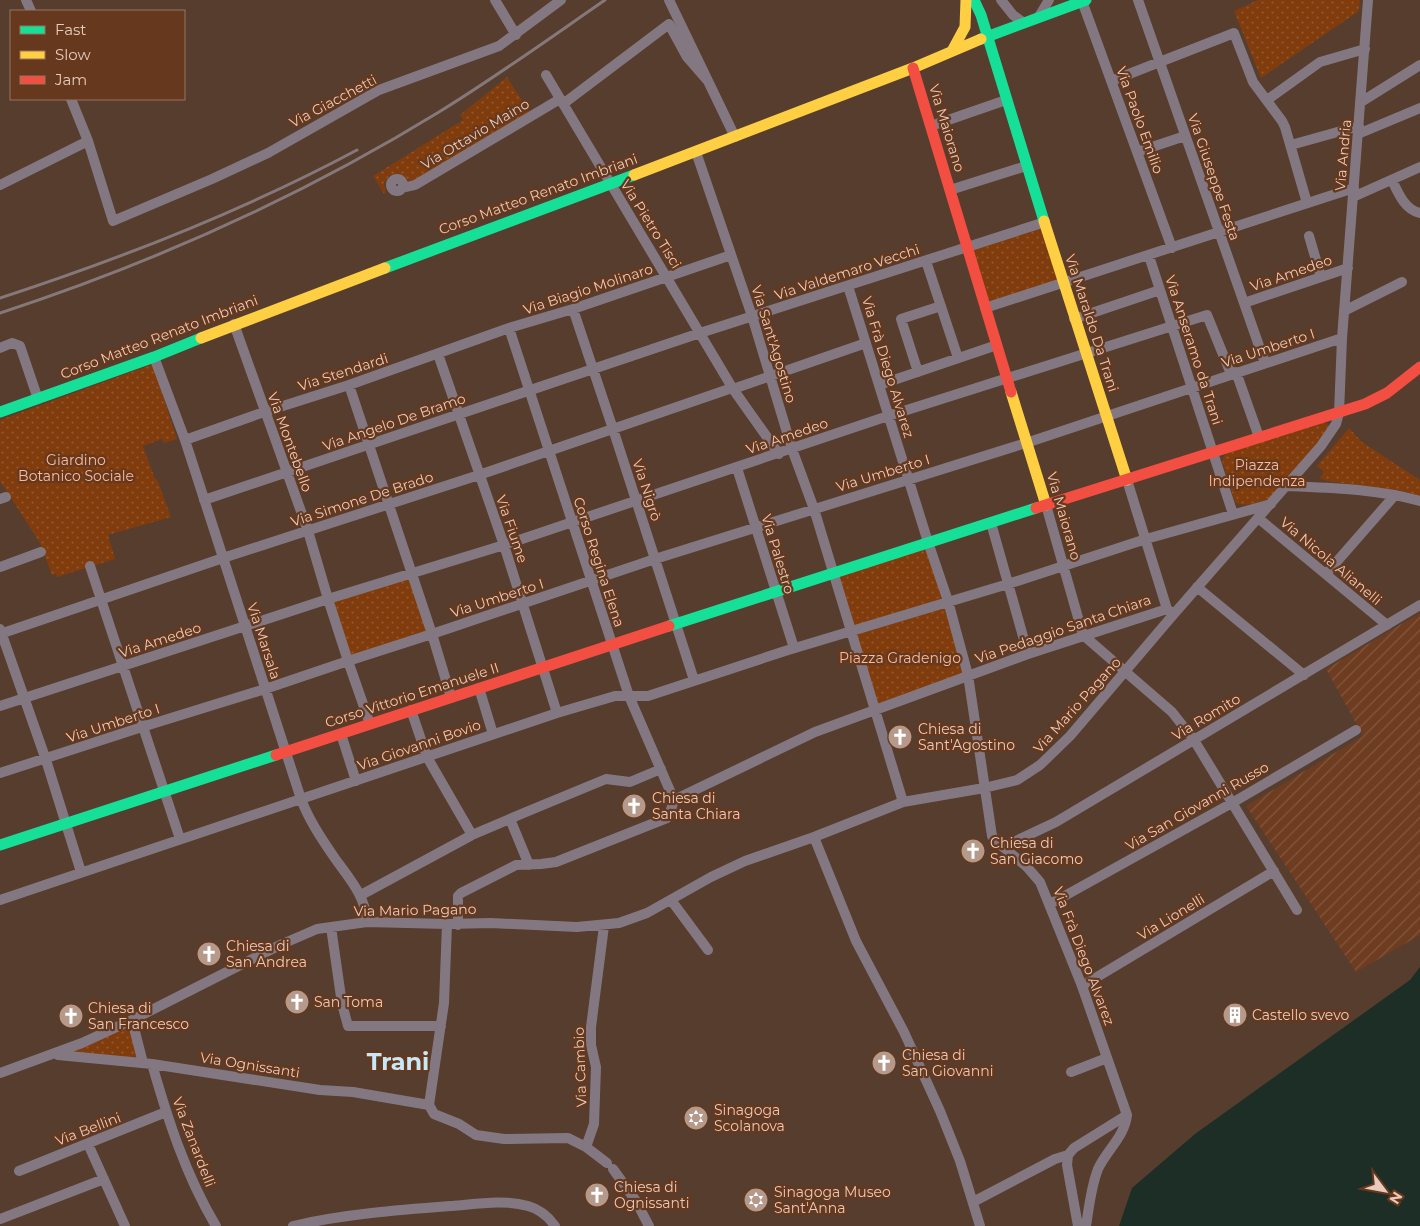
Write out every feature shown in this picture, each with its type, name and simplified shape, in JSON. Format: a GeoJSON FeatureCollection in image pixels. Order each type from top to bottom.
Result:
{"type":"FeatureCollection","features":[{"type":"Feature","properties":{"kind":"street"},"geometry":{"type":"LineString","coordinates":[[495,0],[516,35]]}},
{"type":"Feature","properties":{"kind":"street","name":"Via Giacchetti"},"geometry":{"type":"LineString","coordinates":[[88,141],[112,221],[212,180],[268,153],[379,90],[499,46],[561,0]]}},
{"type":"Feature","properties":{"kind":"street"},"geometry":{"type":"LineString","coordinates":[[668,0],[735,137]]}},
{"type":"Feature","properties":{"kind":"street"},"geometry":{"type":"LineString","coordinates":[[966,0],[974,28],[978,33],[986,37]]}},
{"type":"Feature","properties":{"kind":"street"},"geometry":{"type":"LineString","coordinates":[[952,51],[964,32],[966,25],[966,0]]}},
{"type":"Feature","properties":{"kind":"street","name":"Via Maraldo Da Trani"},"geometry":{"type":"LineString","coordinates":[[974,0],[981,15],[986,37],[1074,319],[1170,612]]}},
{"type":"Feature","properties":{"kind":"street"},"geometry":{"type":"LineString","coordinates":[[1001,0],[1013,15],[1024,23]]}},
{"type":"Feature","properties":{"kind":"street"},"geometry":{"type":"LineString","coordinates":[[1038,18],[1049,0]]}},
{"type":"Feature","properties":{"kind":"street","name":"Via Giuseppe Festa"},"geometry":{"type":"LineString","coordinates":[[1138,0],[1265,363]]}},
{"type":"Feature","properties":{"kind":"street","name":"Via Andria"},"geometry":{"type":"LineString","coordinates":[[1339,413],[1342,338],[1368,0]]}},
{"type":"Feature","properties":{"kind":"street","name":"Corso Matteo Renato Imbriani"},"geometry":{"type":"LineString","coordinates":[[0,412],[154,357],[234,324],[696,152],[913,68],[986,37],[1084,1]]}},
{"type":"Feature","properties":{"kind":"street","name":"Via Paolo Emilio"},"geometry":{"type":"LineString","coordinates":[[1084,1],[1172,248]]}},
{"type":"Feature","properties":{"kind":"street"},"geometry":{"type":"LineString","coordinates":[[981,15],[998,23],[1024,23]]}},
{"type":"Feature","properties":{"kind":"street","name":"Via Ottavio Maino"},"geometry":{"type":"LineString","coordinates":[[402,188],[414,185],[562,102],[669,24],[686,57],[707,80]]}},
{"type":"Feature","properties":{"kind":"street"},"geometry":{"type":"LineString","coordinates":[[1111,81],[1234,33],[1253,82],[1282,121],[1307,203]]}},
{"type":"Feature","properties":{"kind":"street"},"geometry":{"type":"LineString","coordinates":[[1266,100],[1320,62],[1365,49]]}},
{"type":"Feature","properties":{"kind":"street"},"geometry":{"type":"LineString","coordinates":[[1361,102],[1420,65]]}},
{"type":"Feature","properties":{"kind":"street","name":"Via Maiorano"},"geometry":{"type":"LineString","coordinates":[[913,68],[996,346],[1046,505],[1083,635]]}},
{"type":"Feature","properties":{"kind":"street","name":"Via Pietro Tisci"},"geometry":{"type":"LineString","coordinates":[[546,75],[733,388],[779,454]]}},
{"type":"Feature","properties":{"kind":"street"},"geometry":{"type":"LineString","coordinates":[[0,185],[88,141],[71,100]]}},
{"type":"Feature","properties":{"kind":"street"},"geometry":{"type":"LineString","coordinates":[[931,126],[1006,100]]}},
{"type":"Feature","properties":{"kind":"street"},"geometry":{"type":"LineString","coordinates":[[1290,145],[1359,130],[1420,108]]}},
{"type":"Feature","properties":{"kind":"street"},"geometry":{"type":"LineString","coordinates":[[1138,152],[1185,136]]}},
{"type":"Feature","properties":{"kind":"street","name":"Via Sant'Agostino"},"geometry":{"type":"LineString","coordinates":[[696,152],[752,316],[769,376],[792,449],[814,509],[833,574]]}},
{"type":"Feature","properties":{"kind":"street"},"geometry":{"type":"LineString","coordinates":[[950,190],[1026,166]]}},
{"type":"Feature","properties":{"kind":"street"},"geometry":{"type":"LineString","coordinates":[[985,308],[1307,203],[1354,192],[1392,180],[1420,168]]}},
{"type":"Feature","properties":{"kind":"street"},"geometry":{"type":"LineString","coordinates":[[1392,180],[1403,200],[1410,208],[1420,213]]}},
{"type":"Feature","properties":{"kind":"street","name":"Via Valdemaro Vecchi"},"geometry":{"type":"LineString","coordinates":[[593,370],[700,333],[1045,222]]}},
{"type":"Feature","properties":{"kind":"street"},"geometry":{"type":"LineString","coordinates":[[1309,236],[1321,277]]}},
{"type":"Feature","properties":{"kind":"street","name":"Via Biagio Molinaro"},"geometry":{"type":"LineString","coordinates":[[509,328],[573,309],[731,255]]}},
{"type":"Feature","properties":{"kind":"street","name":"Via Anseramo da Trani"},"geometry":{"type":"LineString","coordinates":[[1149,256],[1213,453]]}},
{"type":"Feature","properties":{"kind":"street"},"geometry":{"type":"LineString","coordinates":[[926,261],[958,358]]}},
{"type":"Feature","properties":{"kind":"street","name":"Via Amedeo"},"geometry":{"type":"LineString","coordinates":[[1244,303],[1348,268]]}},
{"type":"Feature","properties":{"kind":"street"},"geometry":{"type":"LineString","coordinates":[[1344,311],[1402,282]]}},
{"type":"Feature","properties":{"kind":"street","name":"Via Frà Diego Alvarez"},"geometry":{"type":"LineString","coordinates":[[848,286],[928,542]]}},
{"type":"Feature","properties":{"kind":"street"},"geometry":{"type":"LineString","coordinates":[[1074,319],[1160,290]]}},
{"type":"Feature","properties":{"kind":"street"},"geometry":{"type":"LineString","coordinates":[[918,372],[902,319],[941,306]]}},
{"type":"Feature","properties":{"kind":"street","name":"Via Nigrò"},"geometry":{"type":"LineString","coordinates":[[573,309],[694,680]]}},
{"type":"Feature","properties":{"kind":"street","name":"Via Amedeo"},"geometry":{"type":"LineString","coordinates":[[0,706],[411,572],[504,545],[888,416],[1207,315],[1234,373]]}},
{"type":"Feature","properties":{"kind":"street","name":"Via Montebello"},"geometry":{"type":"LineString","coordinates":[[234,324],[308,531],[348,661]]}},
{"type":"Feature","properties":{"kind":"street","name":"Via Stendardi"},"geometry":{"type":"LineString","coordinates":[[185,440],[264,412],[349,386],[509,328]]}},
{"type":"Feature","properties":{"kind":"street","name":"Corso Regina Elena"},"geometry":{"type":"LineString","coordinates":[[509,328],[629,696],[674,800]]}},
{"type":"Feature","properties":{"kind":"street","name":"Via Umberto I"},"geometry":{"type":"LineString","coordinates":[[0,774],[142,727],[266,689],[654,559],[1026,443],[1342,338]]}},
{"type":"Feature","properties":{"kind":"street"},"geometry":{"type":"LineString","coordinates":[[0,348],[12,343],[20,346],[38,399]]}},
{"type":"Feature","properties":{"kind":"street","name":"Via Simone De Brado"},"geometry":{"type":"LineString","coordinates":[[0,632],[479,475],[866,343]]}},
{"type":"Feature","properties":{"kind":"street"},"geometry":{"type":"LineString","coordinates":[[878,385],[996,346]]}},
{"type":"Feature","properties":{"kind":"street","name":"Via Fiume"},"geometry":{"type":"LineString","coordinates":[[438,354],[504,545],[557,713]]}},
{"type":"Feature","properties":{"kind":"street","name":"Via Marsala"},"geometry":{"type":"LineString","coordinates":[[154,357],[185,440],[301,799],[315,828],[361,895],[367,912],[367,922]]}},
{"type":"Feature","properties":{"kind":"street"},"geometry":{"type":"LineString","coordinates":[[903,802],[833,574],[1376,400],[1420,367]]}},
{"type":"Feature","properties":{"kind":"street","name":"Via Angelo De Bramo"},"geometry":{"type":"LineString","coordinates":[[204,500],[593,370]]}},
{"type":"Feature","properties":{"kind":"street"},"geometry":{"type":"LineString","coordinates":[[1234,373],[1259,437]]}},
{"type":"Feature","properties":{"kind":"street"},"geometry":{"type":"LineString","coordinates":[[349,386],[432,634],[451,697]]}},
{"type":"Feature","properties":{"kind":"street"},"geometry":{"type":"LineString","coordinates":[[850,631],[1008,584],[1146,540],[1271,504],[1321,446],[1336,424],[1339,413]]}},
{"type":"Feature","properties":{"kind":"street"},"geometry":{"type":"LineString","coordinates":[[1213,453],[1233,514]]}},
{"type":"Feature","properties":{"kind":"street","name":"Via Palestro"},"geometry":{"type":"LineString","coordinates":[[736,468],[794,648]]}},
{"type":"Feature","properties":{"kind":"street"},"geometry":{"type":"LineString","coordinates":[[1288,486],[1338,488],[1395,495],[1420,501]]}},
{"type":"Feature","properties":{"kind":"street"},"geometry":{"type":"LineString","coordinates":[[1326,574],[1395,495]]}},
{"type":"Feature","properties":{"kind":"street","name":"Via Mario Pagano"},"geometry":{"type":"LineString","coordinates":[[54,1054],[132,1020],[280,945],[317,929],[367,922],[491,923],[568,927],[604,926],[629,920],[656,909],[745,861],[814,837],[903,802],[1010,783],[1040,766],[1070,736],[1125,672],[1170,612],[1197,587],[1271,504]]}},
{"type":"Feature","properties":{"kind":"street","name":"Via Nicola Alianelli"},"geometry":{"type":"LineString","coordinates":[[1258,518],[1386,625]]}},
{"type":"Feature","properties":{"kind":"street"},"geometry":{"type":"LineString","coordinates":[[991,523],[1028,654]]}},
{"type":"Feature","properties":{"kind":"street"},"geometry":{"type":"LineString","coordinates":[[458,924],[458,896],[516,865],[556,862],[666,818],[669,816],[674,800],[815,732],[968,675],[948,601],[928,542]]}},
{"type":"Feature","properties":{"kind":"street"},"geometry":{"type":"LineString","coordinates":[[0,567],[40,552]]}},
{"type":"Feature","properties":{"kind":"street"},"geometry":{"type":"LineString","coordinates":[[90,566],[180,839]]}},
{"type":"Feature","properties":{"kind":"street","name":"Corso Vittorio Emanuele II"},"geometry":{"type":"LineString","coordinates":[[0,845],[410,710],[833,574]]}},
{"type":"Feature","properties":{"kind":"street"},"geometry":{"type":"LineString","coordinates":[[1197,587],[1304,675]]}},
{"type":"Feature","properties":{"kind":"street","name":"Via Romito"},"geometry":{"type":"LineString","coordinates":[[1003,847],[1050,826],[1420,605]]}},
{"type":"Feature","properties":{"kind":"street","name":"Via Pedaggio Santa Chiara"},"geometry":{"type":"LineString","coordinates":[[968,675],[1083,635],[1170,612]]}},
{"type":"Feature","properties":{"kind":"street","name":"Via Giovanni Bovio"},"geometry":{"type":"LineString","coordinates":[[0,900],[557,713],[614,696],[648,696],[850,631]]}},
{"type":"Feature","properties":{"kind":"street"},"geometry":{"type":"LineString","coordinates":[[0,632],[46,760],[82,872]]}},
{"type":"Feature","properties":{"kind":"street"},"geometry":{"type":"LineString","coordinates":[[1083,635],[1172,712],[1194,740],[1297,910]]}},
{"type":"Feature","properties":{"kind":"street"},"geometry":{"type":"LineString","coordinates":[[348,661],[370,724]]}},
{"type":"Feature","properties":{"kind":"street","name":"Via Frà Diego Alvarez"},"geometry":{"type":"LineString","coordinates":[[968,675],[992,836],[1038,878],[1082,986],[1126,1115]]}},
{"type":"Feature","properties":{"kind":"street"},"geometry":{"type":"LineString","coordinates":[[478,688],[493,734]]}},
{"type":"Feature","properties":{"kind":"street"},"geometry":{"type":"LineString","coordinates":[[410,710],[427,757],[472,835]]}},
{"type":"Feature","properties":{"kind":"street","name":"Via San Giovanni Russo"},"geometry":{"type":"LineString","coordinates":[[1050,904],[1232,803],[1356,730]]}},
{"type":"Feature","properties":{"kind":"street"},"geometry":{"type":"LineString","coordinates":[[341,734],[356,781]]}},
{"type":"Feature","properties":{"kind":"street"},"geometry":{"type":"LineString","coordinates":[[361,895],[472,835],[606,779],[630,782],[660,769]]}},
{"type":"Feature","properties":{"kind":"street"},"geometry":{"type":"LineString","coordinates":[[510,819],[529,864]]}},
{"type":"Feature","properties":{"kind":"street"},"geometry":{"type":"LineString","coordinates":[[814,837],[851,931],[919,1064],[960,1161],[980,1226]]}},
{"type":"Feature","properties":{"kind":"street","name":"Via Lionelli"},"geometry":{"type":"LineString","coordinates":[[1082,986],[1274,871]]}},
{"type":"Feature","properties":{"kind":"street"},"geometry":{"type":"LineString","coordinates":[[671,900],[708,950]]}},
{"type":"Feature","properties":{"kind":"street"},"geometry":{"type":"LineString","coordinates":[[447,924],[441,1026],[429,1105],[434,1114],[459,1124],[476,1135],[504,1139],[564,1138],[586,1146],[610,1166],[636,1201],[649,1226]]}},
{"type":"Feature","properties":{"kind":"street","name":"Via Cambio"},"geometry":{"type":"LineString","coordinates":[[586,1146],[594,1124],[596,1067],[591,1045],[604,926]]}},
{"type":"Feature","properties":{"kind":"street"},"geometry":{"type":"LineString","coordinates":[[331,927],[342,1004],[348,1026],[441,1026]]}},
{"type":"Feature","properties":{"kind":"street","name":"Via Zanardelli"},"geometry":{"type":"LineString","coordinates":[[132,1020],[185,1163],[199,1195],[216,1226]]}},
{"type":"Feature","properties":{"kind":"street"},"geometry":{"type":"LineString","coordinates":[[0,1073],[54,1054]]}},
{"type":"Feature","properties":{"kind":"street","name":"Via Ognissanti"},"geometry":{"type":"LineString","coordinates":[[54,1054],[148,1064],[320,1090],[353,1092],[429,1105]]}},
{"type":"Feature","properties":{"kind":"street"},"geometry":{"type":"LineString","coordinates":[[1072,1072],[1107,1058]]}},
{"type":"Feature","properties":{"kind":"street","name":"Via Bellini"},"geometry":{"type":"LineString","coordinates":[[20,1171],[166,1112]]}},
{"type":"Feature","properties":{"kind":"street"},"geometry":{"type":"LineString","coordinates":[[973,1202],[1055,1159],[1068,1155],[1074,1148],[1126,1115]]}},
{"type":"Feature","properties":{"kind":"street"},"geometry":{"type":"LineString","coordinates":[[1086,1226],[1092,1190],[1098,1170],[1124,1130],[1126,1115]]}},
{"type":"Feature","properties":{"kind":"street"},"geometry":{"type":"LineString","coordinates":[[88,1144],[126,1226]]}},
{"type":"Feature","properties":{"kind":"street"},"geometry":{"type":"LineString","coordinates":[[1068,1155],[1067,1165],[1078,1226]]}},
{"type":"Feature","properties":{"kind":"street"},"geometry":{"type":"LineString","coordinates":[[0,1219],[104,1179]]}},
{"type":"Feature","properties":{"kind":"street"},"geometry":{"type":"LineString","coordinates":[[293,1226],[351,1216],[484,1203],[528,1206],[544,1214],[555,1226]]}},
{"type":"Feature","properties":{"kind":"shaded area"},"geometry":{"type":"Polygon","coordinates":[[[1420,613],[1420,935],[1356,972],[1246,806],[1363,736],[1326,669],[1420,613]]]}},
{"type":"Feature","properties":{"kind":"shaded area"},"geometry":{"type":"Polygon","coordinates":[[[1420,967],[1420,1226],[1119,1226],[1132,1188],[1195,1134],[1410,980],[1420,967]]]}},
{"type":"Feature","properties":{"kind":"green space"},"geometry":{"type":"Polygon","coordinates":[[[1258,0],[1360,0],[1359,11],[1261,78],[1234,11],[1258,0]]]}},
{"type":"Feature","properties":{"kind":"green space"},"geometry":{"type":"Polygon","coordinates":[[[507,77],[530,113],[412,182],[398,174],[390,175],[384,183],[386,192],[384,194],[373,176],[463,120],[460,115],[507,77]]]}},
{"type":"Feature","properties":{"kind":"green space"},"geometry":{"type":"Polygon","coordinates":[[[1043,226],[1060,281],[988,304],[970,250],[1043,226]]]}},
{"type":"Feature","properties":{"kind":"green space","name":"Giardino Botanico Sociale"},"geometry":{"type":"Polygon","coordinates":[[[153,364],[177,439],[164,443],[162,439],[143,446],[171,517],[108,535],[115,559],[57,577],[56,574],[52,575],[40,543],[0,481],[0,420],[153,364]]]}},
{"type":"Feature","properties":{"kind":"green space","name":"Piazza Indipendenza"},"geometry":{"type":"Polygon","coordinates":[[[1322,422],[1327,423],[1329,426],[1327,431],[1275,494],[1267,499],[1250,504],[1244,505],[1235,502],[1222,461],[1228,452],[1322,422]]]}},
{"type":"Feature","properties":{"kind":"green space"},"geometry":{"type":"Polygon","coordinates":[[[1349,428],[1364,444],[1420,480],[1420,497],[1407,492],[1327,481],[1319,478],[1324,472],[1317,466],[1349,428]]]}},
{"type":"Feature","properties":{"kind":"green space","name":"Piazza Gradenigo"},"geometry":{"type":"Polygon","coordinates":[[[926,547],[943,599],[853,627],[837,577],[926,547]]]}},
{"type":"Feature","properties":{"kind":"green space"},"geometry":{"type":"Polygon","coordinates":[[[410,575],[428,633],[349,658],[331,601],[410,575]]]}},
{"type":"Feature","properties":{"kind":"green space","name":"Piazza Gradenigo"},"geometry":{"type":"Polygon","coordinates":[[[945,607],[963,673],[877,704],[856,634],[945,607]]]}},
{"type":"Feature","properties":{"kind":"green space"},"geometry":{"type":"Polygon","coordinates":[[[131,1023],[140,1061],[61,1053],[131,1023]]]}},
{"type":"Feature","properties":{"kind":"railway"},"geometry":{"type":"LineString","coordinates":[[0,313],[170,250],[334,172],[460,99],[605,0]]}},
{"type":"Feature","properties":{"kind":"railway"},"geometry":{"type":"LineString","coordinates":[[0,298],[92,267],[182,232],[270,193],[357,150]]}},
{"type":"Feature","properties":{"kind":"traffic: fast"},"geometry":{"type":"LineString","coordinates":[[974,0],[981,15],[1044,221]]}},
{"type":"Feature","properties":{"kind":"traffic: fast"},"geometry":{"type":"LineString","coordinates":[[981,39],[1086,0]]}},
{"type":"Feature","properties":{"kind":"traffic: fast"},"geometry":{"type":"LineString","coordinates":[[385,268],[634,175]]}},
{"type":"Feature","properties":{"kind":"traffic: fast"},"geometry":{"type":"LineString","coordinates":[[0,412],[154,357],[201,338]]}},
{"type":"Feature","properties":{"kind":"traffic: fast"},"geometry":{"type":"LineString","coordinates":[[669,626],[1036,508]]}},
{"type":"Feature","properties":{"kind":"traffic: fast"},"geometry":{"type":"LineString","coordinates":[[0,845],[276,755]]}},
{"type":"Feature","properties":{"kind":"traffic: slow"},"geometry":{"type":"LineString","coordinates":[[952,51],[965,27],[966,0]]}},
{"type":"Feature","properties":{"kind":"traffic: slow"},"geometry":{"type":"LineString","coordinates":[[634,175],[913,68],[981,39]]}},
{"type":"Feature","properties":{"kind":"traffic: slow"},"geometry":{"type":"LineString","coordinates":[[1044,221],[1127,480]]}},
{"type":"Feature","properties":{"kind":"traffic: slow"},"geometry":{"type":"LineString","coordinates":[[201,338],[385,268]]}},
{"type":"Feature","properties":{"kind":"traffic: slow"},"geometry":{"type":"LineString","coordinates":[[1011,392],[1046,505]]}},
{"type":"Feature","properties":{"kind":"traffic: jam"},"geometry":{"type":"LineString","coordinates":[[913,68],[1011,392]]}},
{"type":"Feature","properties":{"kind":"traffic: jam"},"geometry":{"type":"LineString","coordinates":[[1036,508],[1365,404],[1387,393],[1420,367]]}},
{"type":"Feature","properties":{"kind":"traffic: jam"},"geometry":{"type":"LineString","coordinates":[[276,755],[669,626]]}},
{"type":"Feature","properties":{"kind":"place","name":"Chiesa di Sant'Agostino"},"geometry":{"type":"Point","coordinates":[900,737]}},
{"type":"Feature","properties":{"kind":"place","name":"Chiesa di Santa Chiara"},"geometry":{"type":"Point","coordinates":[634,806]}},
{"type":"Feature","properties":{"kind":"place","name":"Chiesa di San Giacomo"},"geometry":{"type":"Point","coordinates":[973,851]}},
{"type":"Feature","properties":{"kind":"place","name":"Chiesa di San Andrea"},"geometry":{"type":"Point","coordinates":[209,954]}},
{"type":"Feature","properties":{"kind":"place","name":"San Toma"},"geometry":{"type":"Point","coordinates":[297,1002]}},
{"type":"Feature","properties":{"kind":"place","name":"Castello svevo"},"geometry":{"type":"Point","coordinates":[1235,1015]}},
{"type":"Feature","properties":{"kind":"place","name":"Chiesa di San Francesco"},"geometry":{"type":"Point","coordinates":[71,1016]}},
{"type":"Feature","properties":{"kind":"place","name":"Chiesa di San Giovanni"},"geometry":{"type":"Point","coordinates":[884,1063]}},
{"type":"Feature","properties":{"kind":"place","name":"Sinagoga Scolanova"},"geometry":{"type":"Point","coordinates":[696,1118]}},
{"type":"Feature","properties":{"kind":"place","name":"Chiesa di Ognissanti"},"geometry":{"type":"Point","coordinates":[597,1195]}},
{"type":"Feature","properties":{"kind":"place","name":"Sinagoga Museo Sant'Anna"},"geometry":{"type":"Point","coordinates":[756,1200]}},
{"type":"Feature","properties":{"kind":"district","name":"Trani"},"geometry":{"type":"Point","coordinates":[398,1062]}}]}
